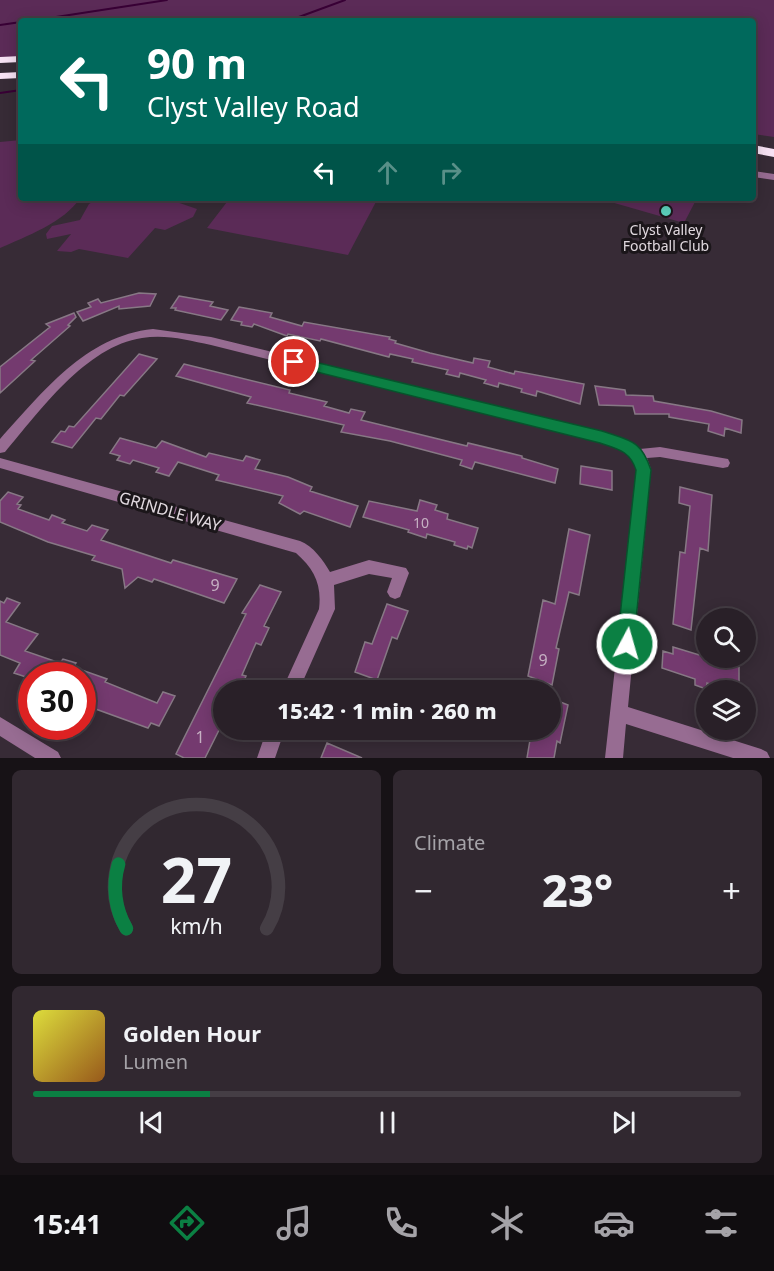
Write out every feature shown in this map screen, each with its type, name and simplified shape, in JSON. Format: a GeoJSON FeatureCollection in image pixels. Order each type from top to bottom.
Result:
{"type":"FeatureCollection","features":[{"type":"Feature","properties":{"kind":"highway"},"geometry":{"type":"LineString","coordinates":[[0,60],[18,59]]}},
{"type":"Feature","properties":{"kind":"highway"},"geometry":{"type":"LineString","coordinates":[[0,76],[18,75]]}},
{"type":"Feature","properties":{"kind":"highway"},"geometry":{"type":"LineString","coordinates":[[756,141],[774,144]]}},
{"type":"Feature","properties":{"kind":"highway"},"geometry":{"type":"LineString","coordinates":[[756,150],[774,153]]}},
{"type":"Feature","properties":{"kind":"street"},"geometry":{"type":"LineString","coordinates":[[756,174],[774,177]]}},
{"type":"Feature","properties":{"kind":"street"},"geometry":{"type":"LineString","coordinates":[[0,448],[81,362],[116,342],[153,333],[192,338],[591,434],[617,441],[638,454],[660,452],[723,463]]}},
{"type":"Feature","properties":{"kind":"street"},"geometry":{"type":"LineString","coordinates":[[614,758],[644,470],[638,454]]}},
{"type":"Feature","properties":{"kind":"street","name":"GRINDLE WAY"},"geometry":{"type":"LineString","coordinates":[[0,463],[300,548],[319,566],[327,580]]}},
{"type":"Feature","properties":{"kind":"street"},"geometry":{"type":"LineString","coordinates":[[295,680],[327,609],[329,595],[327,580],[369,567],[404,568],[395,592]]}},
{"type":"Feature","properties":{"kind":"street"},"geometry":{"type":"LineString","coordinates":[[620,713],[761,758]]}},
{"type":"Feature","properties":{"kind":"street"},"geometry":{"type":"LineString","coordinates":[[0,726],[52,758]]}},
{"type":"Feature","properties":{"kind":"street"},"geometry":{"type":"LineString","coordinates":[[266,758],[272,740]]}},
{"type":"Feature","properties":{"kind":"shaded area"},"geometry":{"type":"Polygon","coordinates":[[[0,0],[774,0],[774,137],[756,134],[756,18],[18,18],[18,58],[0,58],[0,0]]]}},
{"type":"Feature","properties":{"kind":"shaded area"},"geometry":{"type":"Polygon","coordinates":[[[18,140],[18,201],[78,201],[55,221],[0,248],[0,142],[18,140]]]}},
{"type":"Feature","properties":{"kind":"shaded area"},"geometry":{"type":"Polygon","coordinates":[[[94,201],[174,201],[197,209],[193,217],[165,230],[155,228],[128,258],[79,249],[71,252],[57,251],[71,234],[47,239],[46,234],[52,226],[80,220],[89,204],[94,201]]]}},
{"type":"Feature","properties":{"kind":"shaded area"},"geometry":{"type":"Polygon","coordinates":[[[228,201],[376,201],[348,255],[207,228],[228,201]]]}},
{"type":"Feature","properties":{"kind":"shaded area","name":"Clyst Valley Football Club"},"geometry":{"type":"Polygon","coordinates":[[[607,201],[695,201],[684,223],[607,201]]]}},
{"type":"Feature","properties":{"kind":"building"},"geometry":{"type":"Polygon","coordinates":[[[139,293],[156,294],[150,306],[119,309],[119,306],[83,321],[77,312],[91,307],[88,303],[98,299],[101,303],[139,293]]]}},
{"type":"Feature","properties":{"kind":"building"},"geometry":{"type":"Polygon","coordinates":[[[179,296],[213,302],[210,306],[228,310],[221,320],[175,310],[176,308],[171,308],[179,296]]]}},
{"type":"Feature","properties":{"kind":"building"},"geometry":{"type":"Polygon","coordinates":[[[239,307],[272,313],[270,317],[302,326],[304,322],[390,337],[389,339],[396,341],[395,343],[473,363],[474,358],[490,361],[488,367],[514,374],[515,371],[584,384],[580,404],[537,391],[536,396],[521,392],[522,389],[499,383],[498,387],[484,383],[486,380],[460,373],[459,377],[446,374],[448,370],[412,362],[413,359],[390,354],[389,357],[321,339],[320,341],[288,334],[287,336],[254,324],[252,327],[241,325],[242,322],[231,320],[239,307]]]}},
{"type":"Feature","properties":{"kind":"building"},"geometry":{"type":"Polygon","coordinates":[[[74,313],[76,317],[68,325],[70,326],[31,360],[35,361],[0,393],[0,367],[50,327],[46,324],[74,313]]]}},
{"type":"Feature","properties":{"kind":"building"},"geometry":{"type":"Polygon","coordinates":[[[139,354],[157,359],[124,396],[120,395],[101,419],[96,418],[72,448],[52,442],[61,431],[65,432],[69,426],[74,427],[139,354]]]}},
{"type":"Feature","properties":{"kind":"building"},"geometry":{"type":"Polygon","coordinates":[[[184,364],[290,390],[289,393],[327,402],[324,406],[349,413],[351,409],[365,412],[361,420],[467,446],[468,443],[522,456],[522,458],[558,469],[555,483],[475,462],[472,469],[460,465],[462,460],[390,441],[341,432],[344,425],[247,403],[251,397],[176,376],[184,364]]]}},
{"type":"Feature","properties":{"kind":"building"},"geometry":{"type":"Polygon","coordinates":[[[595,386],[625,390],[626,395],[653,396],[654,401],[711,411],[742,420],[741,433],[725,428],[724,436],[708,431],[709,424],[669,417],[669,414],[635,414],[633,406],[599,405],[595,386]]]}},
{"type":"Feature","properties":{"kind":"building"},"geometry":{"type":"Polygon","coordinates":[[[120,438],[156,448],[162,441],[206,457],[209,453],[243,461],[246,456],[260,460],[255,469],[288,477],[312,487],[310,491],[358,506],[350,527],[304,511],[300,514],[279,503],[283,496],[216,480],[219,475],[178,462],[169,476],[156,472],[159,468],[133,460],[130,464],[117,460],[120,456],[110,453],[120,438]]]}},
{"type":"Feature","properties":{"kind":"building"},"geometry":{"type":"Polygon","coordinates":[[[581,466],[612,471],[612,490],[580,484],[581,466]]]}},
{"type":"Feature","properties":{"kind":"building"},"geometry":{"type":"Polygon","coordinates":[[[680,487],[712,495],[708,551],[700,548],[691,630],[673,624],[680,552],[685,553],[690,506],[679,503],[680,487]]]}},
{"type":"Feature","properties":{"kind":"building"},"geometry":{"type":"Polygon","coordinates":[[[8,492],[23,497],[17,504],[21,505],[18,509],[49,520],[52,515],[65,520],[62,523],[87,531],[92,525],[108,530],[101,540],[171,563],[173,560],[237,579],[224,603],[154,579],[152,582],[138,577],[125,588],[122,569],[92,560],[95,556],[48,542],[0,522],[0,501],[8,492]]]}},
{"type":"Feature","properties":{"kind":"building"},"geometry":{"type":"Polygon","coordinates":[[[420,500],[437,505],[435,510],[448,514],[447,519],[478,528],[472,548],[468,546],[467,549],[454,545],[455,542],[427,534],[426,538],[408,532],[409,530],[363,517],[369,501],[417,511],[420,500]]]}},
{"type":"Feature","properties":{"kind":"building"},"geometry":{"type":"Polygon","coordinates":[[[569,529],[590,535],[579,595],[569,592],[556,648],[559,649],[553,680],[539,680],[528,676],[543,600],[555,604],[569,529]]]}},
{"type":"Feature","properties":{"kind":"building"},"geometry":{"type":"Polygon","coordinates":[[[260,585],[281,592],[264,626],[269,628],[261,645],[256,643],[242,675],[246,676],[244,680],[213,680],[246,614],[242,613],[260,585]]]}},
{"type":"Feature","properties":{"kind":"building"},"geometry":{"type":"Polygon","coordinates":[[[7,598],[20,603],[6,622],[38,634],[25,651],[57,662],[18,662],[0,655],[0,601],[4,603],[7,598]]]}},
{"type":"Feature","properties":{"kind":"building"},"geometry":{"type":"Polygon","coordinates":[[[387,604],[408,611],[397,639],[392,637],[377,680],[355,672],[365,642],[372,644],[387,604]]]}},
{"type":"Feature","properties":{"kind":"building"},"geometry":{"type":"Polygon","coordinates":[[[673,647],[696,654],[696,668],[739,668],[739,680],[696,680],[695,685],[695,679],[662,668],[663,651],[673,654],[673,647]]]}},
{"type":"Feature","properties":{"kind":"building"},"geometry":{"type":"Polygon","coordinates":[[[96,675],[107,679],[105,682],[157,703],[163,692],[175,696],[159,726],[151,723],[148,728],[96,709],[96,675]]]}},
{"type":"Feature","properties":{"kind":"building"},"geometry":{"type":"Polygon","coordinates":[[[213,680],[214,740],[205,758],[184,758],[176,754],[213,680]]]}},
{"type":"Feature","properties":{"kind":"building"},"geometry":{"type":"Polygon","coordinates":[[[561,702],[568,705],[561,738],[561,702]]]}},
{"type":"Feature","properties":{"kind":"building"},"geometry":{"type":"Polygon","coordinates":[[[530,740],[561,740],[560,743],[557,741],[554,758],[527,758],[530,740]]]}},
{"type":"Feature","properties":{"kind":"building"},"geometry":{"type":"Polygon","coordinates":[[[327,743],[362,758],[321,758],[327,743]]]}},
{"type":"Feature","properties":{"kind":"waterway"},"geometry":{"type":"LineString","coordinates":[[50,18],[167,0]]}},
{"type":"Feature","properties":{"kind":"waterway"},"geometry":{"type":"LineString","coordinates":[[296,18],[345,0]]}},
{"type":"Feature","properties":{"kind":"waterway"},"geometry":{"type":"LineString","coordinates":[[0,25],[18,22]]}},
{"type":"Feature","properties":{"kind":"waterway"},"geometry":{"type":"LineString","coordinates":[[0,93],[18,90]]}},
{"type":"Feature","properties":{"kind":"place","name":"Clyst Valley Football Club"},"geometry":{"type":"Point","coordinates":[666,211]}},
{"type":"Feature","properties":{"kind":"route"},"geometry":{"type":"LineString","coordinates":[[294,362],[602,437],[630,447],[643,462],[644,470],[627,644]]}}]}
